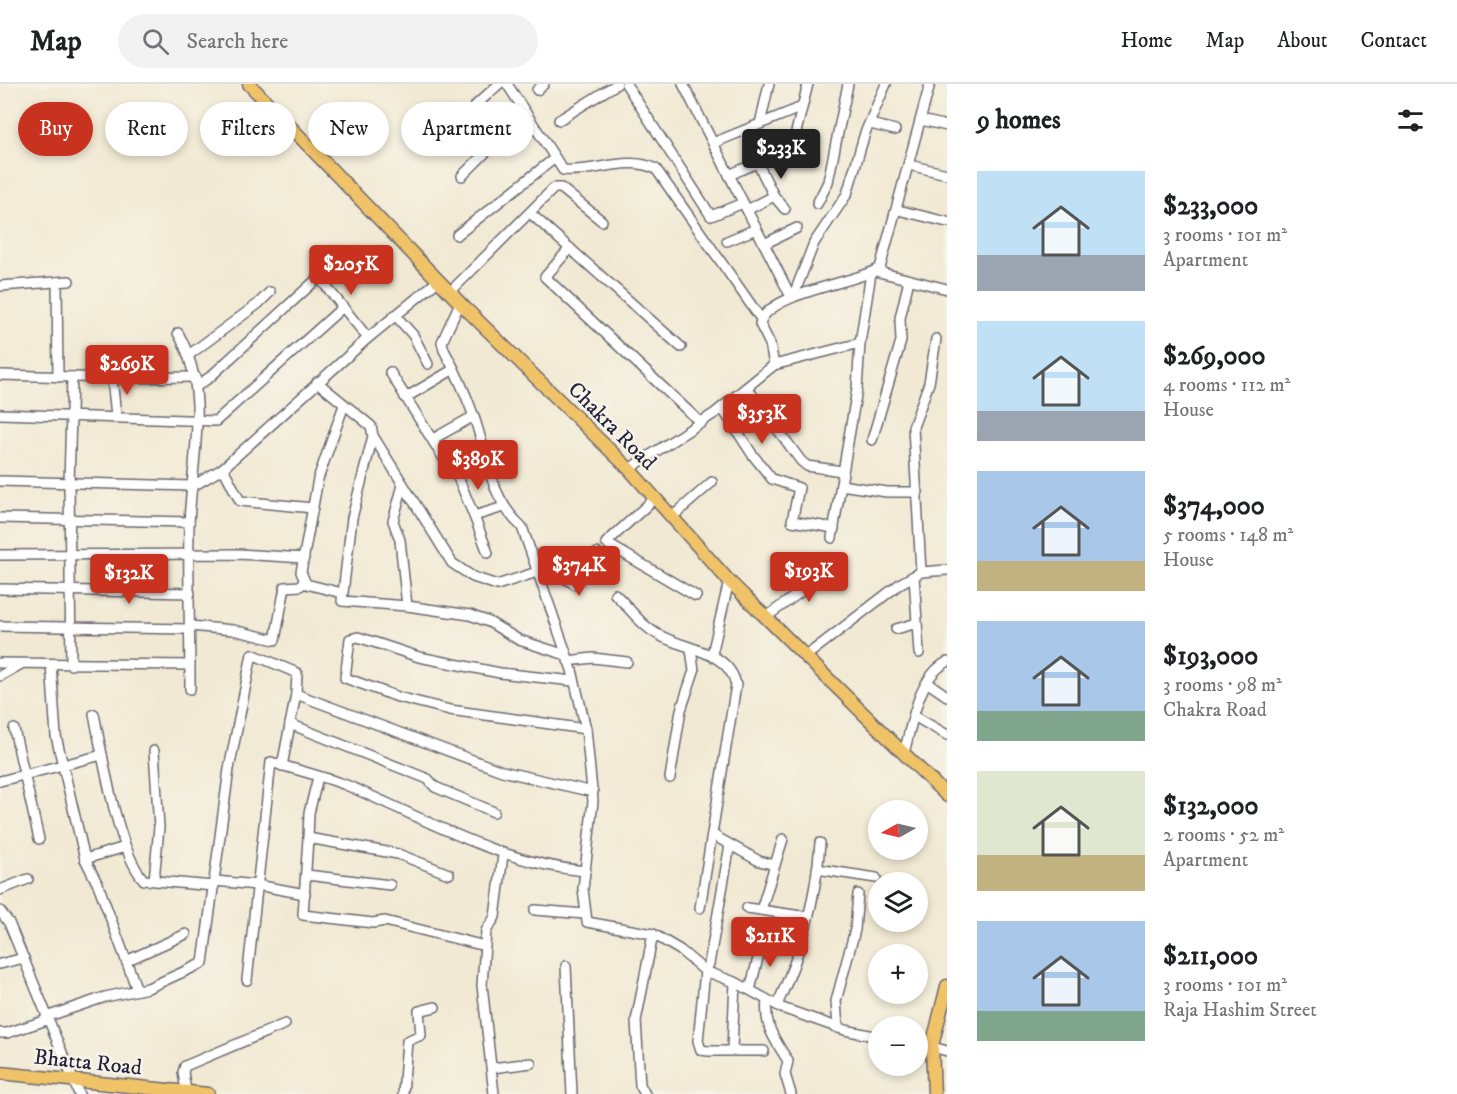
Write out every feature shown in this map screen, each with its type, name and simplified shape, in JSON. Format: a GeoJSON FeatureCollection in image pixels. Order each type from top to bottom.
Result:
{"type":"FeatureCollection","features":[{"type":"Feature","properties":{"kind":"main road","name":"Chakra Road"},"geometry":{"type":"LineString","coordinates":[[249,84],[460,303],[629,470],[729,581],[947,795]]}},
{"type":"Feature","properties":{"kind":"main road"},"geometry":{"type":"LineString","coordinates":[[934,1094],[932,1046],[947,986]]}},
{"type":"Feature","properties":{"kind":"main road","name":"Bhatta Road"},"geometry":{"type":"LineString","coordinates":[[0,1073],[77,1088],[208,1094]]}},
{"type":"Feature","properties":{"kind":"street"},"geometry":{"type":"LineString","coordinates":[[479,102],[499,84]]}},
{"type":"Feature","properties":{"kind":"street"},"geometry":{"type":"LineString","coordinates":[[507,84],[518,102]]}},
{"type":"Feature","properties":{"kind":"street"},"geometry":{"type":"LineString","coordinates":[[559,120],[601,88],[617,84]]}},
{"type":"Feature","properties":{"kind":"street"},"geometry":{"type":"LineString","coordinates":[[626,84],[711,216],[774,196]]}},
{"type":"Feature","properties":{"kind":"street"},"geometry":{"type":"LineString","coordinates":[[683,84],[789,293],[794,297]]}},
{"type":"Feature","properties":{"kind":"street"},"geometry":{"type":"LineString","coordinates":[[760,124],[769,84]]}},
{"type":"Feature","properties":{"kind":"street"},"geometry":{"type":"LineString","coordinates":[[729,175],[792,148],[808,84]]}},
{"type":"Feature","properties":{"kind":"street"},"geometry":{"type":"LineString","coordinates":[[817,204],[828,182],[848,84]]}},
{"type":"Feature","properties":{"kind":"street"},"geometry":{"type":"LineString","coordinates":[[794,297],[814,243],[847,194],[886,84]]}},
{"type":"Feature","properties":{"kind":"street"},"geometry":{"type":"LineString","coordinates":[[761,319],[794,297],[873,272],[884,261],[930,84]]}},
{"type":"Feature","properties":{"kind":"street"},"geometry":{"type":"LineString","coordinates":[[713,142],[802,107]]}},
{"type":"Feature","properties":{"kind":"street"},"geometry":{"type":"LineString","coordinates":[[921,120],[947,126]]}},
{"type":"Feature","properties":{"kind":"street"},"geometry":{"type":"LineString","coordinates":[[870,124],[895,129]]}},
{"type":"Feature","properties":{"kind":"street"},"geometry":{"type":"LineString","coordinates":[[533,125],[563,170],[620,164],[650,166],[656,169],[761,319],[760,324],[775,361],[774,365]]}},
{"type":"Feature","properties":{"kind":"street"},"geometry":{"type":"LineString","coordinates":[[462,176],[482,156]]}},
{"type":"Feature","properties":{"kind":"street"},"geometry":{"type":"LineString","coordinates":[[457,235],[555,158]]}},
{"type":"Feature","properties":{"kind":"street"},"geometry":{"type":"LineString","coordinates":[[758,164],[774,196],[785,209]]}},
{"type":"Feature","properties":{"kind":"street"},"geometry":{"type":"LineString","coordinates":[[909,165],[947,174]]}},
{"type":"Feature","properties":{"kind":"street"},"geometry":{"type":"LineString","coordinates":[[450,292],[558,187],[602,221]]}},
{"type":"Feature","properties":{"kind":"street"},"geometry":{"type":"LineString","coordinates":[[897,210],[947,222]]}},
{"type":"Feature","properties":{"kind":"street"},"geometry":{"type":"LineString","coordinates":[[530,213],[681,346]]}},
{"type":"Feature","properties":{"kind":"street"},"geometry":{"type":"LineString","coordinates":[[764,244],[797,228]]}},
{"type":"Feature","properties":{"kind":"street"},"geometry":{"type":"LineString","coordinates":[[727,241],[756,229]]}},
{"type":"Feature","properties":{"kind":"street"},"geometry":{"type":"LineString","coordinates":[[570,248],[545,277],[700,423]]}},
{"type":"Feature","properties":{"kind":"street"},"geometry":{"type":"LineString","coordinates":[[873,272],[947,289]]}},
{"type":"Feature","properties":{"kind":"street"},"geometry":{"type":"LineString","coordinates":[[722,408],[752,454],[772,479],[799,489],[792,521],[833,533],[857,389],[860,343],[873,272]]}},
{"type":"Feature","properties":{"kind":"street"},"geometry":{"type":"LineString","coordinates":[[0,375],[196,381],[210,377],[317,279],[321,280],[368,338]]}},
{"type":"Feature","properties":{"kind":"street"},"geometry":{"type":"LineString","coordinates":[[0,481],[193,486],[223,468],[317,382],[439,280]]}},
{"type":"Feature","properties":{"kind":"street"},"geometry":{"type":"LineString","coordinates":[[872,440],[901,341],[900,318],[909,280]]}},
{"type":"Feature","properties":{"kind":"street"},"geometry":{"type":"LineString","coordinates":[[0,286],[69,281]]}},
{"type":"Feature","properties":{"kind":"street"},"geometry":{"type":"LineString","coordinates":[[57,282],[58,377]]}},
{"type":"Feature","properties":{"kind":"street"},"geometry":{"type":"LineString","coordinates":[[190,354],[258,304],[270,292]]}},
{"type":"Feature","properties":{"kind":"street"},"geometry":{"type":"LineString","coordinates":[[460,303],[442,342],[474,416],[486,462],[504,507],[522,527],[567,658],[586,729],[593,792],[591,835],[585,871],[585,914],[590,923],[653,934],[680,950],[705,971],[735,982],[777,1005],[838,1028],[868,1035]]}},
{"type":"Feature","properties":{"kind":"street"},"geometry":{"type":"LineString","coordinates":[[0,414],[198,418],[212,421],[219,419],[343,307]]}},
{"type":"Feature","properties":{"kind":"street"},"geometry":{"type":"LineString","coordinates":[[395,315],[413,336],[428,364]]}},
{"type":"Feature","properties":{"kind":"street"},"geometry":{"type":"LineString","coordinates":[[178,333],[190,354],[196,381],[198,418],[189,522],[190,689]]}},
{"type":"Feature","properties":{"kind":"street"},"geometry":{"type":"LineString","coordinates":[[919,653],[917,622],[918,492],[913,427],[929,383],[936,339]]}},
{"type":"Feature","properties":{"kind":"street"},"geometry":{"type":"LineString","coordinates":[[629,470],[722,408],[774,365],[860,343]]}},
{"type":"Feature","properties":{"kind":"street"},"geometry":{"type":"LineString","coordinates":[[405,398],[454,369]]}},
{"type":"Feature","properties":{"kind":"street"},"geometry":{"type":"LineString","coordinates":[[390,372],[451,470],[486,462]]}},
{"type":"Feature","properties":{"kind":"street"},"geometry":{"type":"LineString","coordinates":[[71,665],[69,483],[72,377]]}},
{"type":"Feature","properties":{"kind":"street"},"geometry":{"type":"LineString","coordinates":[[112,378],[116,416]]}},
{"type":"Feature","properties":{"kind":"street"},"geometry":{"type":"LineString","coordinates":[[317,382],[371,426],[373,436],[452,563],[473,577],[497,585],[537,569],[552,570],[574,584],[597,553]]}},
{"type":"Feature","properties":{"kind":"street"},"geometry":{"type":"LineString","coordinates":[[747,388],[801,461],[807,466],[842,471]]}},
{"type":"Feature","properties":{"kind":"street"},"geometry":{"type":"LineString","coordinates":[[303,582],[301,572],[318,479],[344,405]]}},
{"type":"Feature","properties":{"kind":"street"},"geometry":{"type":"LineString","coordinates":[[433,439],[474,416]]}},
{"type":"Feature","properties":{"kind":"street"},"geometry":{"type":"LineString","coordinates":[[373,436],[352,518],[342,601],[407,606],[470,615],[489,622],[519,640],[567,658],[627,662]]}},
{"type":"Feature","properties":{"kind":"street"},"geometry":{"type":"LineString","coordinates":[[223,468],[240,501],[313,508]]}},
{"type":"Feature","properties":{"kind":"street"},"geometry":{"type":"LineString","coordinates":[[455,470],[488,553]]}},
{"type":"Feature","properties":{"kind":"street"},"geometry":{"type":"LineString","coordinates":[[672,517],[712,482]]}},
{"type":"Feature","properties":{"kind":"street"},"geometry":{"type":"LineString","coordinates":[[403,485],[393,517],[400,540],[407,606]]}},
{"type":"Feature","properties":{"kind":"street"},"geometry":{"type":"LineString","coordinates":[[841,485],[887,492],[918,492]]}},
{"type":"Feature","properties":{"kind":"street"},"geometry":{"type":"LineString","coordinates":[[654,498],[606,543],[696,596]]}},
{"type":"Feature","properties":{"kind":"street"},"geometry":{"type":"LineString","coordinates":[[474,516],[504,507]]}},
{"type":"Feature","properties":{"kind":"street"},"geometry":{"type":"LineString","coordinates":[[0,518],[189,522]]}},
{"type":"Feature","properties":{"kind":"street"},"geometry":{"type":"LineString","coordinates":[[0,555],[238,554],[304,558]]}},
{"type":"Feature","properties":{"kind":"street"},"geometry":{"type":"LineString","coordinates":[[766,617],[835,567]]}},
{"type":"Feature","properties":{"kind":"street"},"geometry":{"type":"LineString","coordinates":[[806,656],[918,574],[947,570]]}},
{"type":"Feature","properties":{"kind":"street"},"geometry":{"type":"LineString","coordinates":[[712,654],[729,581]]}},
{"type":"Feature","properties":{"kind":"street"},"geometry":{"type":"LineString","coordinates":[[303,582],[342,593]]}},
{"type":"Feature","properties":{"kind":"street"},"geometry":{"type":"LineString","coordinates":[[0,626],[233,630],[275,640],[285,587],[300,586],[303,582]]}},
{"type":"Feature","properties":{"kind":"street"},"geometry":{"type":"LineString","coordinates":[[0,589],[190,593]]}},
{"type":"Feature","properties":{"kind":"street"},"geometry":{"type":"LineString","coordinates":[[615,594],[658,635],[692,649],[712,654],[729,669],[736,685],[713,835],[699,908]]}},
{"type":"Feature","properties":{"kind":"street"},"geometry":{"type":"LineString","coordinates":[[896,629],[917,622]]}},
{"type":"Feature","properties":{"kind":"street"},"geometry":{"type":"LineString","coordinates":[[573,681],[500,673],[419,657],[358,637],[350,639],[345,671],[345,678],[409,700],[450,710],[586,729]]}},
{"type":"Feature","properties":{"kind":"street"},"geometry":{"type":"LineString","coordinates":[[670,778],[681,710],[694,672],[692,649]]}},
{"type":"Feature","properties":{"kind":"street"},"geometry":{"type":"LineString","coordinates":[[0,1033],[7,1033],[105,997],[137,990],[203,963],[229,769],[252,654],[297,673],[296,694],[282,766]]}},
{"type":"Feature","properties":{"kind":"street"},"geometry":{"type":"LineString","coordinates":[[904,753],[914,716],[928,683],[938,667],[947,662]]}},
{"type":"Feature","properties":{"kind":"street"},"geometry":{"type":"LineString","coordinates":[[0,663],[190,665]]}},
{"type":"Feature","properties":{"kind":"street"},"geometry":{"type":"LineString","coordinates":[[0,676],[22,664]]}},
{"type":"Feature","properties":{"kind":"street"},"geometry":{"type":"LineString","coordinates":[[51,664],[56,736],[86,859],[99,887],[137,990]]}},
{"type":"Feature","properties":{"kind":"street"},"geometry":{"type":"LineString","coordinates":[[928,683],[947,696]]}},
{"type":"Feature","properties":{"kind":"street"},"geometry":{"type":"LineString","coordinates":[[296,694],[502,771],[593,792]]}},
{"type":"Feature","properties":{"kind":"street"},"geometry":{"type":"LineString","coordinates":[[94,714],[125,847],[136,871],[144,879],[257,885],[305,894]]}},
{"type":"Feature","properties":{"kind":"street"},"geometry":{"type":"LineString","coordinates":[[914,716],[947,735]]}},
{"type":"Feature","properties":{"kind":"street"},"geometry":{"type":"LineString","coordinates":[[290,724],[428,779],[435,787],[495,812]]}},
{"type":"Feature","properties":{"kind":"street"},"geometry":{"type":"LineString","coordinates":[[14,729],[39,839]]}},
{"type":"Feature","properties":{"kind":"street"},"geometry":{"type":"LineString","coordinates":[[154,752],[159,827],[154,880]]}},
{"type":"Feature","properties":{"kind":"street"},"geometry":{"type":"LineString","coordinates":[[0,781],[102,755]]}},
{"type":"Feature","properties":{"kind":"street"},"geometry":{"type":"LineString","coordinates":[[247,980],[271,762],[345,785],[422,822],[503,855],[556,869],[585,871]]}},
{"type":"Feature","properties":{"kind":"street"},"geometry":{"type":"LineString","coordinates":[[318,777],[309,813],[303,915],[373,923],[385,921],[484,946]]}},
{"type":"Feature","properties":{"kind":"street"},"geometry":{"type":"LineString","coordinates":[[713,835],[759,861],[775,865]]}},
{"type":"Feature","properties":{"kind":"street"},"geometry":{"type":"LineString","coordinates":[[308,838],[398,854],[449,874]]}},
{"type":"Feature","properties":{"kind":"street"},"geometry":{"type":"LineString","coordinates":[[761,910],[783,839]]}},
{"type":"Feature","properties":{"kind":"street"},"geometry":{"type":"LineString","coordinates":[[777,1005],[789,979],[808,917],[820,843]]}},
{"type":"Feature","properties":{"kind":"street"},"geometry":{"type":"LineString","coordinates":[[729,845],[713,942],[705,971],[698,1041],[701,1050],[764,1052]]}},
{"type":"Feature","properties":{"kind":"street"},"geometry":{"type":"LineString","coordinates":[[86,859],[125,847]]}},
{"type":"Feature","properties":{"kind":"street"},"geometry":{"type":"LineString","coordinates":[[494,1094],[482,985],[484,946],[487,928],[493,924],[495,917],[503,855]]}},
{"type":"Feature","properties":{"kind":"street"},"geometry":{"type":"LineString","coordinates":[[817,869],[868,877]]}},
{"type":"Feature","properties":{"kind":"street"},"geometry":{"type":"LineString","coordinates":[[307,875],[390,885]]}},
{"type":"Feature","properties":{"kind":"street"},"geometry":{"type":"LineString","coordinates":[[0,890],[28,879]]}},
{"type":"Feature","properties":{"kind":"street"},"geometry":{"type":"LineString","coordinates":[[838,1028],[836,1001],[852,944],[858,894]]}},
{"type":"Feature","properties":{"kind":"street"},"geometry":{"type":"LineString","coordinates":[[747,908],[808,917]]}},
{"type":"Feature","properties":{"kind":"street"},"geometry":{"type":"LineString","coordinates":[[535,910],[585,914]]}},
{"type":"Feature","properties":{"kind":"street"},"geometry":{"type":"LineString","coordinates":[[0,911],[9,923],[46,1018],[77,1088]]}},
{"type":"Feature","properties":{"kind":"street"},"geometry":{"type":"LineString","coordinates":[[126,961],[186,934]]}},
{"type":"Feature","properties":{"kind":"street"},"geometry":{"type":"LineString","coordinates":[[645,1094],[640,1085],[636,1021],[653,934]]}},
{"type":"Feature","properties":{"kind":"street"},"geometry":{"type":"LineString","coordinates":[[750,990],[763,938]]}},
{"type":"Feature","properties":{"kind":"street"},"geometry":{"type":"LineString","coordinates":[[0,964],[24,958]]}},
{"type":"Feature","properties":{"kind":"street"},"geometry":{"type":"LineString","coordinates":[[566,966],[572,1094]]}},
{"type":"Feature","properties":{"kind":"street"},"geometry":{"type":"LineString","coordinates":[[732,1050],[735,982]]}},
{"type":"Feature","properties":{"kind":"street"},"geometry":{"type":"LineString","coordinates":[[767,1000],[765,1017],[769,1029],[788,1061],[784,1074],[791,1094]]}},
{"type":"Feature","properties":{"kind":"street"},"geometry":{"type":"LineString","coordinates":[[403,1094],[408,1041],[421,1035],[419,1011],[435,1007]]}},
{"type":"Feature","properties":{"kind":"street"},"geometry":{"type":"LineString","coordinates":[[186,1092],[183,1072],[185,1066],[285,1024]]}},
{"type":"Feature","properties":{"kind":"street"},"geometry":{"type":"LineString","coordinates":[[928,1045],[947,1050]]}},
{"type":"Feature","properties":{"kind":"street"},"geometry":{"type":"LineString","coordinates":[[492,1068],[531,1063]]}}]}
